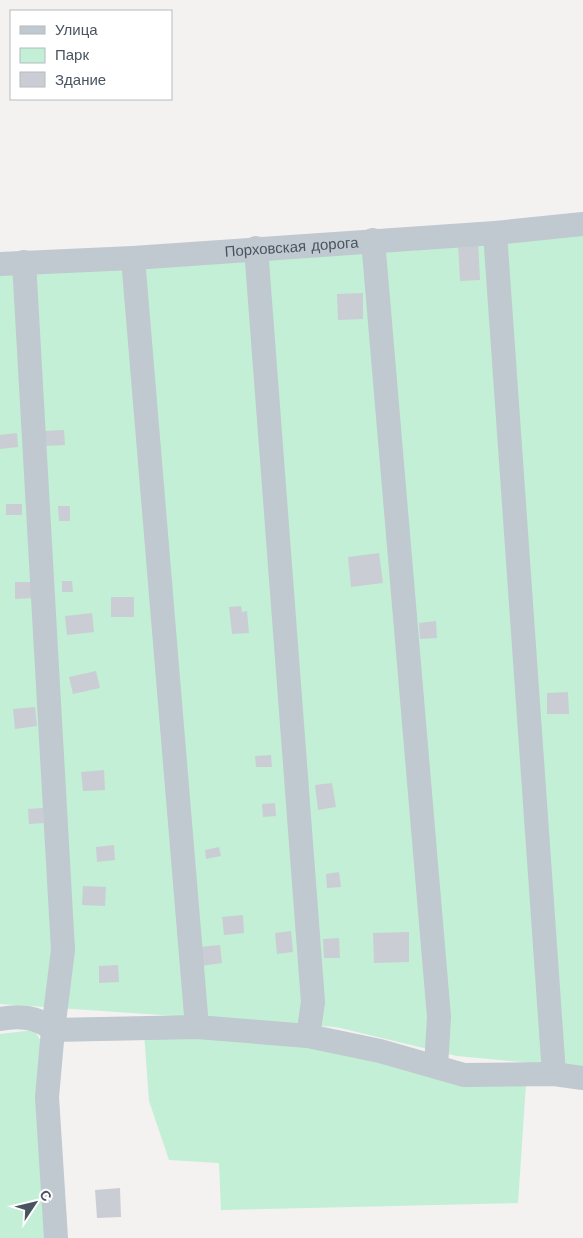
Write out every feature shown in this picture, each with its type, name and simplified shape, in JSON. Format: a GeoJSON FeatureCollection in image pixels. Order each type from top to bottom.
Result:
{"type":"FeatureCollection","features":[{"type":"Feature","properties":{"kind":"street","name":"Порховская дорога"},"geometry":{"type":"LineString","coordinates":[[0,264],[133,258],[256,248],[495,233],[583,224]]}},
{"type":"Feature","properties":{"kind":"street"},"geometry":{"type":"LineString","coordinates":[[495,233],[554,1074]]}},
{"type":"Feature","properties":{"kind":"street"},"geometry":{"type":"LineString","coordinates":[[373,240],[439,1017],[436,1066]]}},
{"type":"Feature","properties":{"kind":"street"},"geometry":{"type":"LineString","coordinates":[[256,248],[313,1002],[308,1036]]}},
{"type":"Feature","properties":{"kind":"street"},"geometry":{"type":"LineString","coordinates":[[133,258],[197,1027]]}},
{"type":"Feature","properties":{"kind":"street"},"geometry":{"type":"LineString","coordinates":[[24,262],[63,950],[52,1030],[47,1097],[56,1238]]}},
{"type":"Feature","properties":{"kind":"street"},"geometry":{"type":"LineString","coordinates":[[0,1019],[15,1016],[45,1023],[52,1030],[197,1027],[308,1036],[436,1066],[464,1075],[554,1074],[583,1078]]}},
{"type":"Feature","properties":{"kind":"green space"},"geometry":{"type":"Polygon","coordinates":[[[583,229],[583,1068],[457,1056],[336,1027],[0,1004],[0,272],[583,229]]]}},
{"type":"Feature","properties":{"kind":"green space"},"geometry":{"type":"Polygon","coordinates":[[[34,1030],[44,1046],[46,1238],[0,1238],[0,1034],[34,1030]]]}},
{"type":"Feature","properties":{"kind":"green space"},"geometry":{"type":"Polygon","coordinates":[[[144,1033],[339,1046],[526,1084],[518,1203],[221,1210],[219,1163],[169,1160],[149,1101],[144,1033]]]}},
{"type":"Feature","properties":{"kind":"building"},"geometry":{"type":"Polygon","coordinates":[[[478,240],[480,280],[460,281],[458,241],[478,240]]]}},
{"type":"Feature","properties":{"kind":"building"},"geometry":{"type":"Polygon","coordinates":[[[363,293],[363,319],[338,320],[337,294],[363,293]]]}},
{"type":"Feature","properties":{"kind":"building"},"geometry":{"type":"Polygon","coordinates":[[[64,430],[65,445],[44,446],[43,431],[64,430]]]}},
{"type":"Feature","properties":{"kind":"building"},"geometry":{"type":"Polygon","coordinates":[[[17,433],[18,447],[0,449],[0,435],[17,433]]]}},
{"type":"Feature","properties":{"kind":"building"},"geometry":{"type":"Polygon","coordinates":[[[6,504],[22,504],[22,515],[6,515],[6,504]]]}},
{"type":"Feature","properties":{"kind":"building"},"geometry":{"type":"Polygon","coordinates":[[[58,506],[70,506],[70,521],[59,521],[58,506]]]}},
{"type":"Feature","properties":{"kind":"building"},"geometry":{"type":"Polygon","coordinates":[[[379,553],[383,583],[351,587],[348,557],[379,553]]]}},
{"type":"Feature","properties":{"kind":"building"},"geometry":{"type":"Polygon","coordinates":[[[62,581],[72,581],[73,592],[62,592],[62,581]]]}},
{"type":"Feature","properties":{"kind":"building"},"geometry":{"type":"Polygon","coordinates":[[[15,582],[34,582],[35,598],[15,599],[15,582]]]}},
{"type":"Feature","properties":{"kind":"building"},"geometry":{"type":"Polygon","coordinates":[[[111,597],[134,597],[134,617],[111,617],[111,597]]]}},
{"type":"Feature","properties":{"kind":"building"},"geometry":{"type":"Polygon","coordinates":[[[241,606],[242,612],[247,611],[249,633],[232,634],[229,607],[241,606]]]}},
{"type":"Feature","properties":{"kind":"building"},"geometry":{"type":"Polygon","coordinates":[[[92,613],[94,632],[67,635],[65,616],[92,613]]]}},
{"type":"Feature","properties":{"kind":"building"},"geometry":{"type":"Polygon","coordinates":[[[436,621],[437,638],[420,639],[419,623],[436,621]]]}},
{"type":"Feature","properties":{"kind":"building"},"geometry":{"type":"Polygon","coordinates":[[[96,671],[100,688],[73,694],[69,677],[96,671]]]}},
{"type":"Feature","properties":{"kind":"building"},"geometry":{"type":"Polygon","coordinates":[[[568,692],[569,714],[547,714],[547,693],[568,692]]]}},
{"type":"Feature","properties":{"kind":"building"},"geometry":{"type":"Polygon","coordinates":[[[35,707],[37,726],[15,729],[13,709],[35,707]]]}},
{"type":"Feature","properties":{"kind":"building"},"geometry":{"type":"Polygon","coordinates":[[[271,755],[272,767],[256,767],[255,756],[271,755]]]}},
{"type":"Feature","properties":{"kind":"building"},"geometry":{"type":"Polygon","coordinates":[[[104,770],[105,790],[83,791],[81,772],[104,770]]]}},
{"type":"Feature","properties":{"kind":"building"},"geometry":{"type":"Polygon","coordinates":[[[332,783],[336,807],[318,810],[315,785],[332,783]]]}},
{"type":"Feature","properties":{"kind":"building"},"geometry":{"type":"Polygon","coordinates":[[[275,803],[276,816],[263,817],[262,804],[275,803]]]}},
{"type":"Feature","properties":{"kind":"building"},"geometry":{"type":"Polygon","coordinates":[[[43,808],[44,823],[29,824],[28,809],[43,808]]]}},
{"type":"Feature","properties":{"kind":"building"},"geometry":{"type":"Polygon","coordinates":[[[114,845],[115,860],[97,862],[96,847],[114,845]]]}},
{"type":"Feature","properties":{"kind":"building"},"geometry":{"type":"Polygon","coordinates":[[[219,847],[221,856],[206,859],[205,850],[219,847]]]}},
{"type":"Feature","properties":{"kind":"building"},"geometry":{"type":"Polygon","coordinates":[[[339,872],[341,887],[327,888],[326,874],[339,872]]]}},
{"type":"Feature","properties":{"kind":"building"},"geometry":{"type":"Polygon","coordinates":[[[83,886],[106,887],[105,906],[82,905],[83,886]]]}},
{"type":"Feature","properties":{"kind":"building"},"geometry":{"type":"Polygon","coordinates":[[[243,915],[244,933],[224,935],[222,917],[243,915]]]}},
{"type":"Feature","properties":{"kind":"building"},"geometry":{"type":"Polygon","coordinates":[[[291,931],[293,952],[277,954],[275,933],[291,931]]]}},
{"type":"Feature","properties":{"kind":"building"},"geometry":{"type":"Polygon","coordinates":[[[409,932],[409,962],[374,963],[373,933],[409,932]]]}},
{"type":"Feature","properties":{"kind":"building"},"geometry":{"type":"Polygon","coordinates":[[[339,938],[340,958],[324,958],[323,939],[339,938]]]}},
{"type":"Feature","properties":{"kind":"building"},"geometry":{"type":"Polygon","coordinates":[[[220,945],[222,963],[201,966],[199,947],[220,945]]]}},
{"type":"Feature","properties":{"kind":"building"},"geometry":{"type":"Polygon","coordinates":[[[118,965],[119,982],[99,983],[99,966],[118,965]]]}},
{"type":"Feature","properties":{"kind":"building"},"geometry":{"type":"Polygon","coordinates":[[[120,1188],[121,1217],[97,1218],[95,1190],[120,1188]]]}}]}
